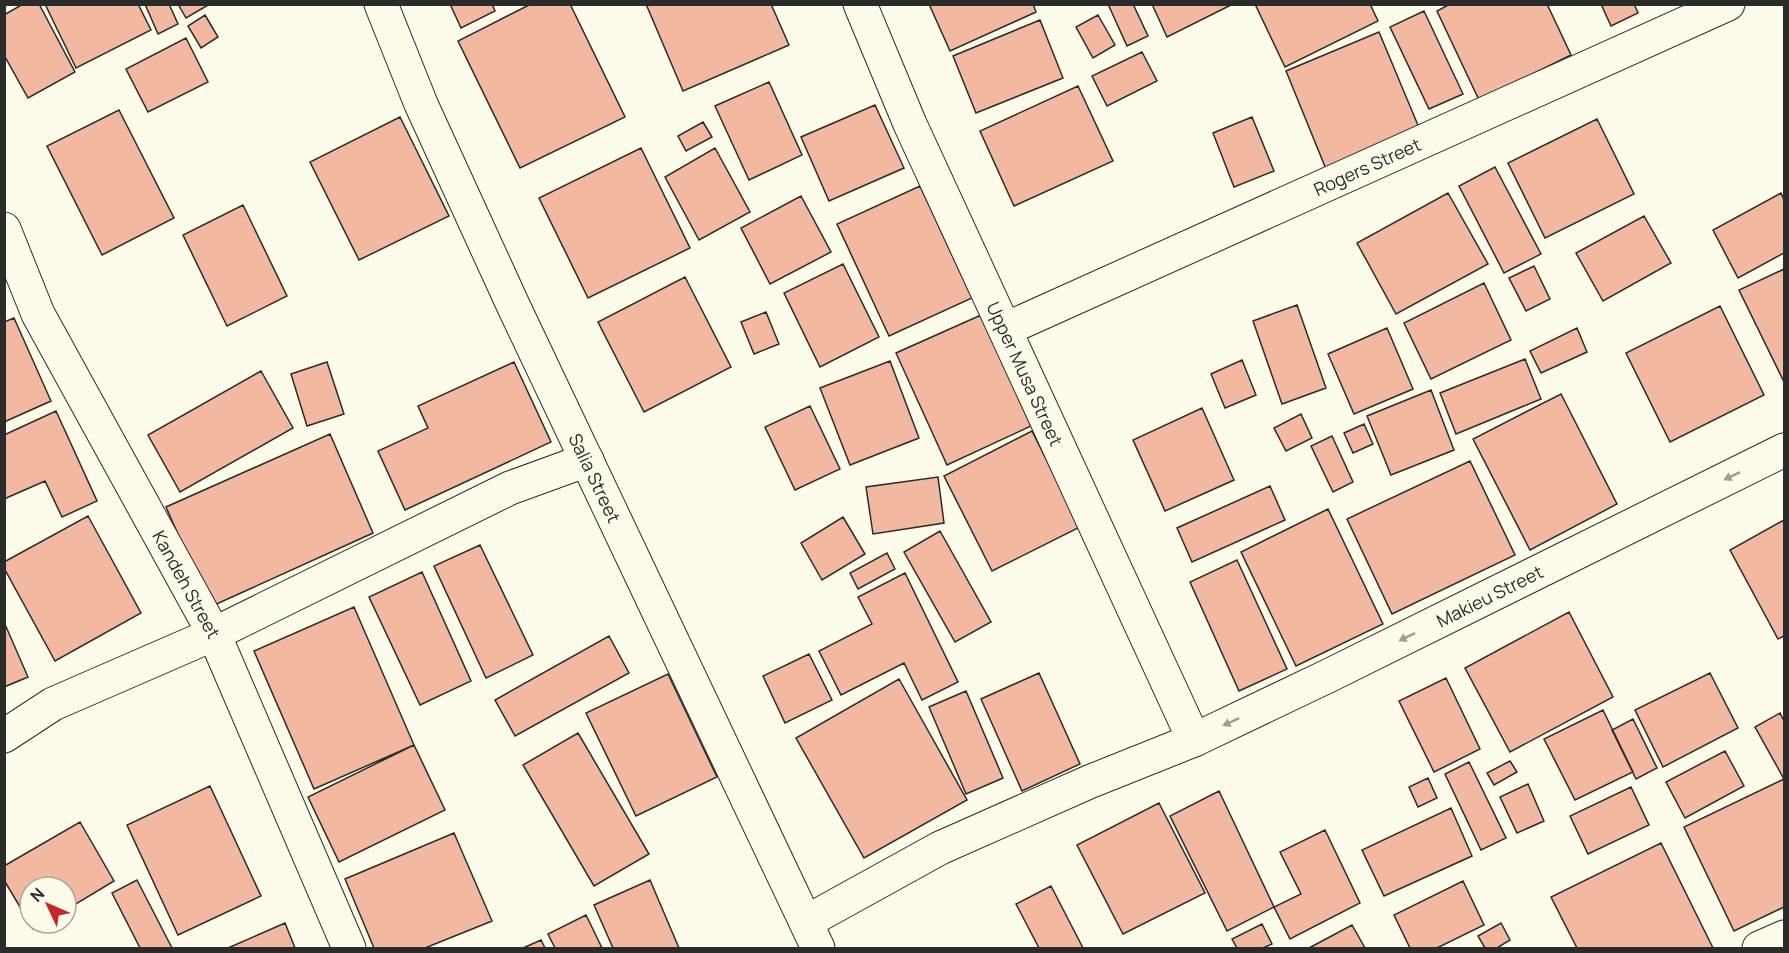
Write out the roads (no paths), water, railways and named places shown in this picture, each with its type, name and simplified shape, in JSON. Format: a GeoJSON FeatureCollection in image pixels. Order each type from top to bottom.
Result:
{"type":"FeatureCollection","features":[{"type":"Feature","properties":{"kind":"street","name":"Salia Street"},"geometry":{"type":"LineString","coordinates":[[381,4],[421,104],[518,315],[812,935]]}},
{"type":"Feature","properties":{"kind":"street","name":"Upper Musa Street"},"geometry":{"type":"LineString","coordinates":[[860,4],[910,124],[1194,740]]}},
{"type":"Feature","properties":{"kind":"street","name":"Rogers Street"},"geometry":{"type":"LineString","coordinates":[[1006,329],[1728,4]]}},
{"type":"Feature","properties":{"kind":"street","name":"Kandeh Street"},"geometry":{"type":"LineString","coordinates":[[4,229],[38,314],[214,634],[349,948]]}},
{"type":"Feature","properties":{"kind":"street","name":"Makieu Street"},"geometry":{"type":"LineString","coordinates":[[812,935],[940,848],[1089,782],[1194,740],[1785,450]]}},
{"type":"Feature","properties":{"kind":"street"},"geometry":{"type":"LineString","coordinates":[[4,735],[53,704],[214,634],[510,488],[587,460]]}},
{"type":"Feature","properties":{"kind":"street"},"geometry":{"type":"LineString","coordinates":[[1759,948],[1785,937]]}}]}
